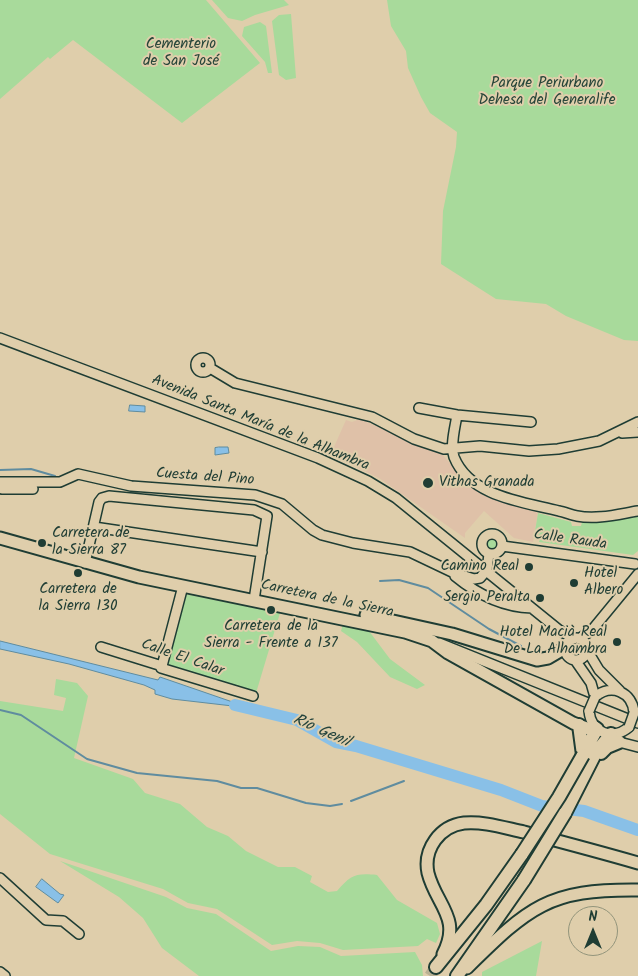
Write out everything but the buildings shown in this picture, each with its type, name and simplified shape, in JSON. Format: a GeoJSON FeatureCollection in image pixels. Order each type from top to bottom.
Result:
{"type":"FeatureCollection","features":[{"type":"Feature","properties":{"kind":"highway"},"geometry":{"type":"LineString","coordinates":[[579,726],[590,758]]}},
{"type":"Feature","properties":{"kind":"highway"},"geometry":{"type":"LineString","coordinates":[[458,976],[524,880],[566,813],[590,758],[596,728]]}},
{"type":"Feature","properties":{"kind":"highway"},"geometry":{"type":"LineString","coordinates":[[436,967],[509,873],[559,797],[590,758],[615,737]]}},
{"type":"Feature","properties":{"kind":"main road","name":"Carretera de la Sierra"},"geometry":{"type":"LineString","coordinates":[[0,538],[85,563],[183,586],[378,625],[432,641]]}},
{"type":"Feature","properties":{"kind":"main road"},"geometry":{"type":"LineString","coordinates":[[296,609],[327,609],[411,623],[537,660],[548,658],[566,647]]}},
{"type":"Feature","properties":{"kind":"main road"},"geometry":{"type":"LineString","coordinates":[[432,641],[448,653],[579,726],[589,729],[596,728]]}},
{"type":"Feature","properties":{"kind":"main road"},"geometry":{"type":"LineString","coordinates":[[436,967],[446,948],[450,928],[448,914],[429,874],[428,859],[436,838],[448,828],[461,824],[480,823],[571,844],[638,863]]}},
{"type":"Feature","properties":{"kind":"main road"},"geometry":{"type":"LineString","coordinates":[[458,976],[520,917],[544,904],[567,896],[594,891],[638,890]]}},
{"type":"Feature","properties":{"kind":"street","name":"Avenida Santa María de la Alhambra"},"geometry":{"type":"LineString","coordinates":[[0,338],[318,458],[368,481],[405,505],[559,630],[576,639]]}},
{"type":"Feature","properties":{"kind":"street"},"geometry":{"type":"LineString","coordinates":[[210,368],[235,382],[372,417],[414,439],[453,449],[480,446],[529,451],[558,449],[598,441],[619,433],[638,422]]}},
{"type":"Feature","properties":{"kind":"street"},"geometry":{"type":"LineString","coordinates":[[419,408],[457,415],[530,422]]}},
{"type":"Feature","properties":{"kind":"street"},"geometry":{"type":"LineString","coordinates":[[457,415],[453,449],[454,457],[468,476],[491,492],[510,499],[578,516],[605,516],[638,511]]}},
{"type":"Feature","properties":{"kind":"street"},"geometry":{"type":"LineString","coordinates":[[619,433],[638,432]]}},
{"type":"Feature","properties":{"kind":"street","name":"Cuesta del Pino"},"geometry":{"type":"LineString","coordinates":[[0,484],[60,482],[78,474],[131,486],[255,495],[282,504],[312,530],[322,535],[410,552],[452,572],[477,579],[487,570]]}},
{"type":"Feature","properties":{"kind":"street"},"geometry":{"type":"LineString","coordinates":[[0,484],[2,489],[33,488]]}},
{"type":"Feature","properties":{"kind":"street"},"geometry":{"type":"LineString","coordinates":[[85,563],[99,502],[102,498],[109,496],[133,500],[242,508],[267,516],[254,600]]}},
{"type":"Feature","properties":{"kind":"street"},"geometry":{"type":"LineString","coordinates":[[94,528],[262,552]]}},
{"type":"Feature","properties":{"kind":"street"},"geometry":{"type":"LineString","coordinates":[[487,570],[489,554],[483,546],[483,540],[488,535],[498,536],[502,540],[502,546],[498,552],[489,554]]}},
{"type":"Feature","properties":{"kind":"street","name":"Calle Rauda"},"geometry":{"type":"LineString","coordinates":[[502,546],[637,567]]}},
{"type":"Feature","properties":{"kind":"street"},"geometry":{"type":"LineString","coordinates":[[575,660],[583,658],[592,630],[637,567]]}},
{"type":"Feature","properties":{"kind":"street","name":"Cuesta del Pino"},"geometry":{"type":"LineString","coordinates":[[452,572],[472,589],[491,599],[510,606],[532,608]]}},
{"type":"Feature","properties":{"kind":"street"},"geometry":{"type":"LineString","coordinates":[[162,666],[183,586]]}},
{"type":"Feature","properties":{"kind":"street","name":"Avenida Santa María de la Alhambra"},"geometry":{"type":"LineString","coordinates":[[559,630],[566,647]]}},
{"type":"Feature","properties":{"kind":"street"},"geometry":{"type":"LineString","coordinates":[[592,630],[566,647],[568,656],[575,660],[591,683],[595,697]]}},
{"type":"Feature","properties":{"kind":"street"},"geometry":{"type":"LineString","coordinates":[[576,639],[587,648],[599,670],[632,702],[634,713],[629,727],[615,737]]}},
{"type":"Feature","properties":{"kind":"street","name":"Carretera de la Sierra"},"geometry":{"type":"LineString","coordinates":[[432,641],[638,723]]}},
{"type":"Feature","properties":{"kind":"street","name":"Calle El Calar"},"geometry":{"type":"LineString","coordinates":[[101,647],[162,666],[161,668],[253,696]]}},
{"type":"Feature","properties":{"kind":"street"},"geometry":{"type":"LineString","coordinates":[[638,698],[608,690],[595,697],[589,711],[596,728],[638,747]]}},
{"type":"Feature","properties":{"kind":"street"},"geometry":{"type":"LineString","coordinates":[[0,878],[46,920],[62,921],[79,934]]}},
{"type":"Feature","properties":{"kind":"street"},"geometry":{"type":"LineString","coordinates":[[0,972],[5,976]]}},
{"type":"Feature","properties":{"kind":"shaded area","name":"Vithas Granada"},"geometry":{"type":"Polygon","coordinates":[[[360,419],[443,455],[463,479],[483,494],[538,513],[533,542],[514,538],[484,511],[465,533],[465,538],[379,478],[322,451],[324,447],[331,449],[334,447],[346,420],[352,422],[360,419]]]}},
{"type":"Feature","properties":{"kind":"green space","name":"Cementerio de San José"},"geometry":{"type":"Polygon","coordinates":[[[0,0],[206,0],[260,63],[182,123],[73,40],[50,59],[48,57],[0,99],[0,0]]]}},
{"type":"Feature","properties":{"kind":"green space"},"geometry":{"type":"Polygon","coordinates":[[[212,0],[284,0],[289,5],[242,21],[228,18],[212,0]]]}},
{"type":"Feature","properties":{"kind":"green space","name":"Parque Periurbano Dehesa del Generalife"},"geometry":{"type":"Polygon","coordinates":[[[387,0],[638,0],[638,341],[624,340],[566,316],[546,304],[496,299],[441,264],[443,211],[456,147],[457,132],[430,113],[421,97],[408,68],[406,51],[391,26],[387,0]]]}},
{"type":"Feature","properties":{"kind":"green space"},"geometry":{"type":"Polygon","coordinates":[[[291,14],[296,78],[286,80],[279,75],[272,21],[279,15],[291,14]]]}},
{"type":"Feature","properties":{"kind":"green space"},"geometry":{"type":"Polygon","coordinates":[[[260,22],[266,26],[272,73],[268,73],[265,62],[242,36],[244,27],[260,22]]]}},
{"type":"Feature","properties":{"kind":"green space"},"geometry":{"type":"Polygon","coordinates":[[[538,513],[571,522],[572,526],[581,526],[582,522],[638,517],[638,551],[633,555],[539,542],[540,538],[534,537],[538,513]]]}},
{"type":"Feature","properties":{"kind":"green space"},"geometry":{"type":"Polygon","coordinates":[[[493,538],[499,544],[493,550],[487,544],[493,538]]]}},
{"type":"Feature","properties":{"kind":"green space"},"geometry":{"type":"Polygon","coordinates":[[[185,594],[280,613],[256,693],[165,666],[185,594]]]}},
{"type":"Feature","properties":{"kind":"green space"},"geometry":{"type":"Polygon","coordinates":[[[343,624],[369,631],[390,659],[425,685],[417,689],[390,677],[357,642],[341,631],[343,624]]]}},
{"type":"Feature","properties":{"kind":"green space"},"geometry":{"type":"Polygon","coordinates":[[[56,679],[77,683],[88,696],[74,758],[133,779],[145,793],[180,804],[207,827],[228,836],[246,851],[278,867],[295,867],[312,876],[310,882],[328,892],[337,891],[346,881],[354,876],[363,874],[377,875],[397,900],[437,923],[440,934],[436,943],[427,939],[418,946],[343,950],[320,943],[297,941],[272,945],[217,909],[188,903],[163,889],[50,854],[0,814],[0,701],[63,711],[66,698],[54,695],[56,679]]]}},
{"type":"Feature","properties":{"kind":"green space"},"geometry":{"type":"Polygon","coordinates":[[[60,861],[166,897],[187,908],[216,914],[271,951],[298,946],[320,947],[341,956],[415,952],[422,965],[423,976],[199,976],[162,948],[143,918],[119,897],[60,861]]]}},
{"type":"Feature","properties":{"kind":"green space"},"geometry":{"type":"Polygon","coordinates":[[[542,941],[536,976],[482,976],[482,972],[542,941]]]}},
{"type":"Feature","properties":{"kind":"water"},"geometry":{"type":"Polygon","coordinates":[[[130,405],[145,406],[145,412],[129,411],[130,405]]]}},
{"type":"Feature","properties":{"kind":"water"},"geometry":{"type":"Polygon","coordinates":[[[228,447],[229,453],[215,455],[215,448],[228,447]]]}},
{"type":"Feature","properties":{"kind":"water"},"geometry":{"type":"Polygon","coordinates":[[[0,641],[158,680],[160,677],[250,708],[172,699],[155,694],[155,690],[144,685],[69,664],[0,649],[0,641]]]}},
{"type":"Feature","properties":{"kind":"water"},"geometry":{"type":"Polygon","coordinates":[[[42,879],[60,894],[64,895],[58,903],[36,887],[42,879]]]}},
{"type":"Feature","properties":{"kind":"waterway"},"geometry":{"type":"LineString","coordinates":[[0,470],[31,469],[55,476]]}},
{"type":"Feature","properties":{"kind":"waterway"},"geometry":{"type":"LineString","coordinates":[[380,581],[399,580],[428,588],[489,629],[521,646]]}},
{"type":"Feature","properties":{"kind":"waterway","name":"Río Genil"},"geometry":{"type":"LineString","coordinates":[[235,705],[297,720],[336,742],[356,746],[501,790],[542,806],[584,811],[638,830]]}},
{"type":"Feature","properties":{"kind":"waterway"},"geometry":{"type":"LineString","coordinates":[[0,710],[21,715],[87,759],[137,773],[217,781],[241,788],[257,788],[306,803],[330,806],[342,804]]}},
{"type":"Feature","properties":{"kind":"waterway"},"geometry":{"type":"LineString","coordinates":[[351,801],[404,781]]}},
{"type":"Feature","properties":{"kind":"tunnel"},"geometry":{"type":"LineString","coordinates":[[430,976],[436,967]]}},
{"type":"Feature","properties":{"kind":"place","name":"Vithas Granada"},"geometry":{"type":"Point","coordinates":[428,483]}},
{"type":"Feature","properties":{"kind":"place","name":"Carretera de la Sierra 87"},"geometry":{"type":"Point","coordinates":[42,543]}},
{"type":"Feature","properties":{"kind":"place","name":"Camino Real"},"geometry":{"type":"Point","coordinates":[529,567]}},
{"type":"Feature","properties":{"kind":"place","name":"Carretera de la Sierra 130"},"geometry":{"type":"Point","coordinates":[78,573]}},
{"type":"Feature","properties":{"kind":"place","name":"Hotel Albero"},"geometry":{"type":"Point","coordinates":[574,583]}},
{"type":"Feature","properties":{"kind":"place","name":"Sergio Peralta"},"geometry":{"type":"Point","coordinates":[540,598]}},
{"type":"Feature","properties":{"kind":"place","name":"Carretera de la Sierra - Frente a 137"},"geometry":{"type":"Point","coordinates":[271,610]}},
{"type":"Feature","properties":{"kind":"place","name":"Hotel Macià Real De La Alhambra"},"geometry":{"type":"Point","coordinates":[617,642]}}]}
